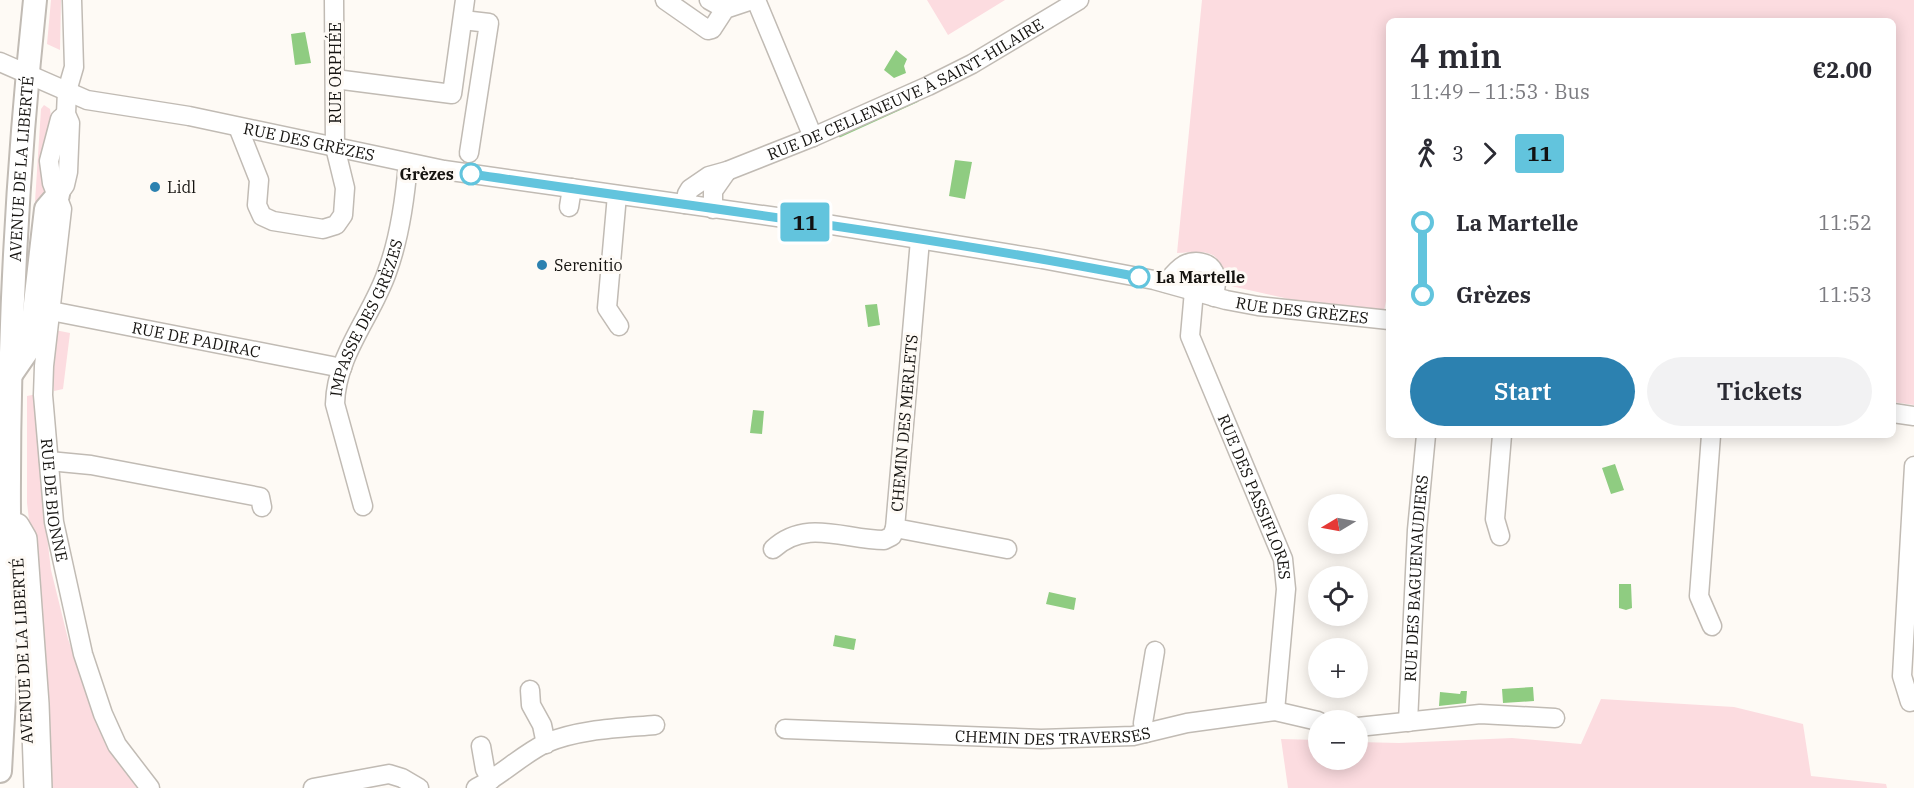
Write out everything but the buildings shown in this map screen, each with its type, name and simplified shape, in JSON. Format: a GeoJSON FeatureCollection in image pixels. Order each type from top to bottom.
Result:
{"type":"FeatureCollection","features":[{"type":"Feature","properties":{"kind":"highway"},"geometry":{"type":"LineString","coordinates":[[7,526],[23,539],[35,704],[38,788]]}},
{"type":"Feature","properties":{"kind":"main road","name":"AVENUE DE LA LIBERTÉ"},"geometry":{"type":"LineString","coordinates":[[0,771],[4,686],[10,377],[22,130],[35,0]]}},
{"type":"Feature","properties":{"kind":"main road"},"geometry":{"type":"LineString","coordinates":[[10,377],[30,347],[46,209],[58,195]]}},
{"type":"Feature","properties":{"kind":"main road","name":"AVENUE DE LA LIBERTÉ"},"geometry":{"type":"LineString","coordinates":[[7,526],[27,708],[24,788]]}},
{"type":"Feature","properties":{"kind":"street","name":"RUE DE BIONNE"},"geometry":{"type":"LineString","coordinates":[[72,0],[74,67],[67,92],[66,114],[70,123],[68,172],[65,185],[58,195],[62,209],[44,366],[43,395],[54,522],[83,654],[103,714],[117,745],[150,788]]}},
{"type":"Feature","properties":{"kind":"street","name":"RUE ORPHÉE"},"geometry":{"type":"LineString","coordinates":[[238,127],[259,180],[256,205],[262,216],[273,221],[323,230],[336,225],[343,215],[345,188],[335,147],[334,0]]}},
{"type":"Feature","properties":{"kind":"street"},"geometry":{"type":"LineString","coordinates":[[452,94],[465,0]]}},
{"type":"Feature","properties":{"kind":"street"},"geometry":{"type":"LineString","coordinates":[[665,0],[708,30],[712,29],[717,5],[754,0],[813,137]]}},
{"type":"Feature","properties":{"kind":"street","name":"RUE DE CELLENEUVE À SAINT-HILAIRE"},"geometry":{"type":"LineString","coordinates":[[685,204],[690,189],[709,176],[813,137],[928,86],[972,64],[1079,0]]}},
{"type":"Feature","properties":{"kind":"street"},"geometry":{"type":"LineString","coordinates":[[463,20],[489,24],[469,153]]}},
{"type":"Feature","properties":{"kind":"street","name":"RUE DES GRÈZES"},"geometry":{"type":"LineString","coordinates":[[0,62],[87,100],[189,116],[408,163],[1042,259],[1166,283],[1214,297],[1258,306],[1386,320]]}},
{"type":"Feature","properties":{"kind":"street"},"geometry":{"type":"LineString","coordinates":[[335,79],[478,98]]}},
{"type":"Feature","properties":{"kind":"street","name":"IMPASSE DES GRÈZES"},"geometry":{"type":"LineString","coordinates":[[363,506],[335,404],[335,391],[342,368],[388,271],[402,212],[408,163]]}},
{"type":"Feature","properties":{"kind":"street"},"geometry":{"type":"LineString","coordinates":[[713,209],[713,191],[727,171]]}},
{"type":"Feature","properties":{"kind":"street"},"geometry":{"type":"LineString","coordinates":[[569,207],[572,188]]}},
{"type":"Feature","properties":{"kind":"street"},"geometry":{"type":"LineString","coordinates":[[617,195],[607,308],[619,326]]}},
{"type":"Feature","properties":{"kind":"street","name":"CHEMIN DES MERLETS"},"geometry":{"type":"LineString","coordinates":[[920,240],[896,528],[1007,549]]}},
{"type":"Feature","properties":{"kind":"street","name":"RUE DES GRÈZES"},"geometry":{"type":"LineString","coordinates":[[1166,283],[1182,266],[1192,262],[1204,263],[1215,273],[1214,297]]}},
{"type":"Feature","properties":{"kind":"street","name":"RUE DES PASSIFLORES"},"geometry":{"type":"LineString","coordinates":[[1194,291],[1190,336],[1283,559],[1286,589],[1275,711]]}},
{"type":"Feature","properties":{"kind":"street","name":"RUE DE PADIRAC"},"geometry":{"type":"LineString","coordinates":[[51,311],[342,368]]}},
{"type":"Feature","properties":{"kind":"street"},"geometry":{"type":"LineString","coordinates":[[1896,413],[1914,416]]}},
{"type":"Feature","properties":{"kind":"street","name":"RUE DES BAGUENAUDIERS"},"geometry":{"type":"LineString","coordinates":[[1408,722],[1417,530],[1426,438]]}},
{"type":"Feature","properties":{"kind":"street"},"geometry":{"type":"LineString","coordinates":[[1500,536],[1495,519],[1502,438]]}},
{"type":"Feature","properties":{"kind":"street"},"geometry":{"type":"LineString","coordinates":[[1711,438],[1699,596],[1712,626]]}},
{"type":"Feature","properties":{"kind":"street"},"geometry":{"type":"LineString","coordinates":[[49,460],[91,465],[260,497],[262,507]]}},
{"type":"Feature","properties":{"kind":"street"},"geometry":{"type":"LineString","coordinates":[[1910,702],[1902,676],[1914,466]]}},
{"type":"Feature","properties":{"kind":"street"},"geometry":{"type":"LineString","coordinates":[[773,549],[797,533],[815,532],[884,540],[892,536],[896,528]]}},
{"type":"Feature","properties":{"kind":"street"},"geometry":{"type":"LineString","coordinates":[[1146,733],[1143,723],[1155,651]]}},
{"type":"Feature","properties":{"kind":"street"},"geometry":{"type":"LineString","coordinates":[[530,690],[531,705],[542,725],[546,744]]}},
{"type":"Feature","properties":{"kind":"street","name":"CHEMIN DES TRAVERSES"},"geometry":{"type":"LineString","coordinates":[[785,729],[1041,739],[1121,737],[1210,719],[1275,711],[1308,719]]}},
{"type":"Feature","properties":{"kind":"street"},"geometry":{"type":"LineString","coordinates":[[1368,726],[1480,714],[1555,718]]}},
{"type":"Feature","properties":{"kind":"street"},"geometry":{"type":"LineString","coordinates":[[484,784],[546,744],[592,732],[655,725]]}},
{"type":"Feature","properties":{"kind":"street"},"geometry":{"type":"LineString","coordinates":[[481,746],[485,769],[484,784]]}},
{"type":"Feature","properties":{"kind":"street"},"geometry":{"type":"LineString","coordinates":[[313,788],[389,774],[402,778],[419,788]]}},
{"type":"Feature","properties":{"kind":"shaded area"},"geometry":{"type":"Polygon","coordinates":[[[51,0],[61,0],[60,50],[47,44],[51,0]]]}},
{"type":"Feature","properties":{"kind":"shaded area"},"geometry":{"type":"Polygon","coordinates":[[[927,0],[1005,0],[948,35],[927,0]]]}},
{"type":"Feature","properties":{"kind":"shaded area"},"geometry":{"type":"Polygon","coordinates":[[[1202,0],[1914,0],[1914,405],[1896,402],[1896,18],[1386,18],[1386,301],[1384,311],[1311,304],[1231,286],[1218,259],[1213,255],[1200,252],[1177,253],[1202,0]]]}},
{"type":"Feature","properties":{"kind":"shaded area"},"geometry":{"type":"Polygon","coordinates":[[[305,32],[311,63],[295,65],[291,34],[305,32]]]}},
{"type":"Feature","properties":{"kind":"shaded area"},"geometry":{"type":"Polygon","coordinates":[[[896,50],[907,59],[904,66],[906,73],[894,78],[884,70],[896,50]]]}},
{"type":"Feature","properties":{"kind":"shaded area"},"geometry":{"type":"Polygon","coordinates":[[[44,105],[50,109],[51,173],[30,279],[41,109],[44,105]]]}},
{"type":"Feature","properties":{"kind":"shaded area"},"geometry":{"type":"Polygon","coordinates":[[[955,160],[972,162],[965,199],[949,196],[955,160]]]}},
{"type":"Feature","properties":{"kind":"shaded area"},"geometry":{"type":"Polygon","coordinates":[[[877,304],[880,325],[868,327],[865,305],[877,304]]]}},
{"type":"Feature","properties":{"kind":"shaded area"},"geometry":{"type":"Polygon","coordinates":[[[55,330],[70,333],[63,389],[54,391],[52,374],[55,330]]]}},
{"type":"Feature","properties":{"kind":"shaded area"},"geometry":{"type":"Polygon","coordinates":[[[37,394],[43,502],[51,570],[68,639],[107,748],[137,788],[50,788],[38,595],[27,503],[27,396],[37,394]]]}},
{"type":"Feature","properties":{"kind":"shaded area"},"geometry":{"type":"Polygon","coordinates":[[[753,410],[764,411],[762,434],[750,433],[753,410]]]}},
{"type":"Feature","properties":{"kind":"shaded area"},"geometry":{"type":"Polygon","coordinates":[[[1615,464],[1624,490],[1611,494],[1602,468],[1615,464]]]}},
{"type":"Feature","properties":{"kind":"shaded area"},"geometry":{"type":"Polygon","coordinates":[[[1619,584],[1631,584],[1632,608],[1626,610],[1619,608],[1619,584]]]}},
{"type":"Feature","properties":{"kind":"shaded area"},"geometry":{"type":"Polygon","coordinates":[[[1049,592],[1076,598],[1074,610],[1046,604],[1049,592]]]}},
{"type":"Feature","properties":{"kind":"shaded area"},"geometry":{"type":"Polygon","coordinates":[[[835,635],[856,639],[854,650],[833,646],[835,635]]]}},
{"type":"Feature","properties":{"kind":"shaded area"},"geometry":{"type":"Polygon","coordinates":[[[1533,687],[1534,701],[1503,703],[1502,689],[1533,687]]]}},
{"type":"Feature","properties":{"kind":"shaded area"},"geometry":{"type":"Polygon","coordinates":[[[1461,691],[1467,691],[1466,703],[1439,706],[1440,692],[1460,694],[1461,691]]]}},
{"type":"Feature","properties":{"kind":"shaded area"},"geometry":{"type":"Polygon","coordinates":[[[1601,699],[1734,707],[1803,724],[1811,776],[1886,784],[1887,788],[1288,788],[1281,739],[1308,740],[1308,770],[1368,770],[1368,742],[1512,738],[1581,744],[1601,699]]]}},
{"type":"Feature","properties":{"kind":"waterway"},"geometry":{"type":"LineString","coordinates":[[840,135],[917,100]]}},
{"type":"Feature","properties":{"kind":"bus line","name":"11"},"geometry":{"type":"LineString","coordinates":[[471,174],[826,224],[1139,277]]}},
{"type":"Feature","properties":{"kind":"place","name":"Grèzes"},"geometry":{"type":"Point","coordinates":[471,174]}},
{"type":"Feature","properties":{"kind":"place","name":"Lidl"},"geometry":{"type":"Point","coordinates":[155,187]}},
{"type":"Feature","properties":{"kind":"place","name":"Serenitio"},"geometry":{"type":"Point","coordinates":[542,265]}},
{"type":"Feature","properties":{"kind":"place","name":"La Martelle"},"geometry":{"type":"Point","coordinates":[1139,277]}}]}
